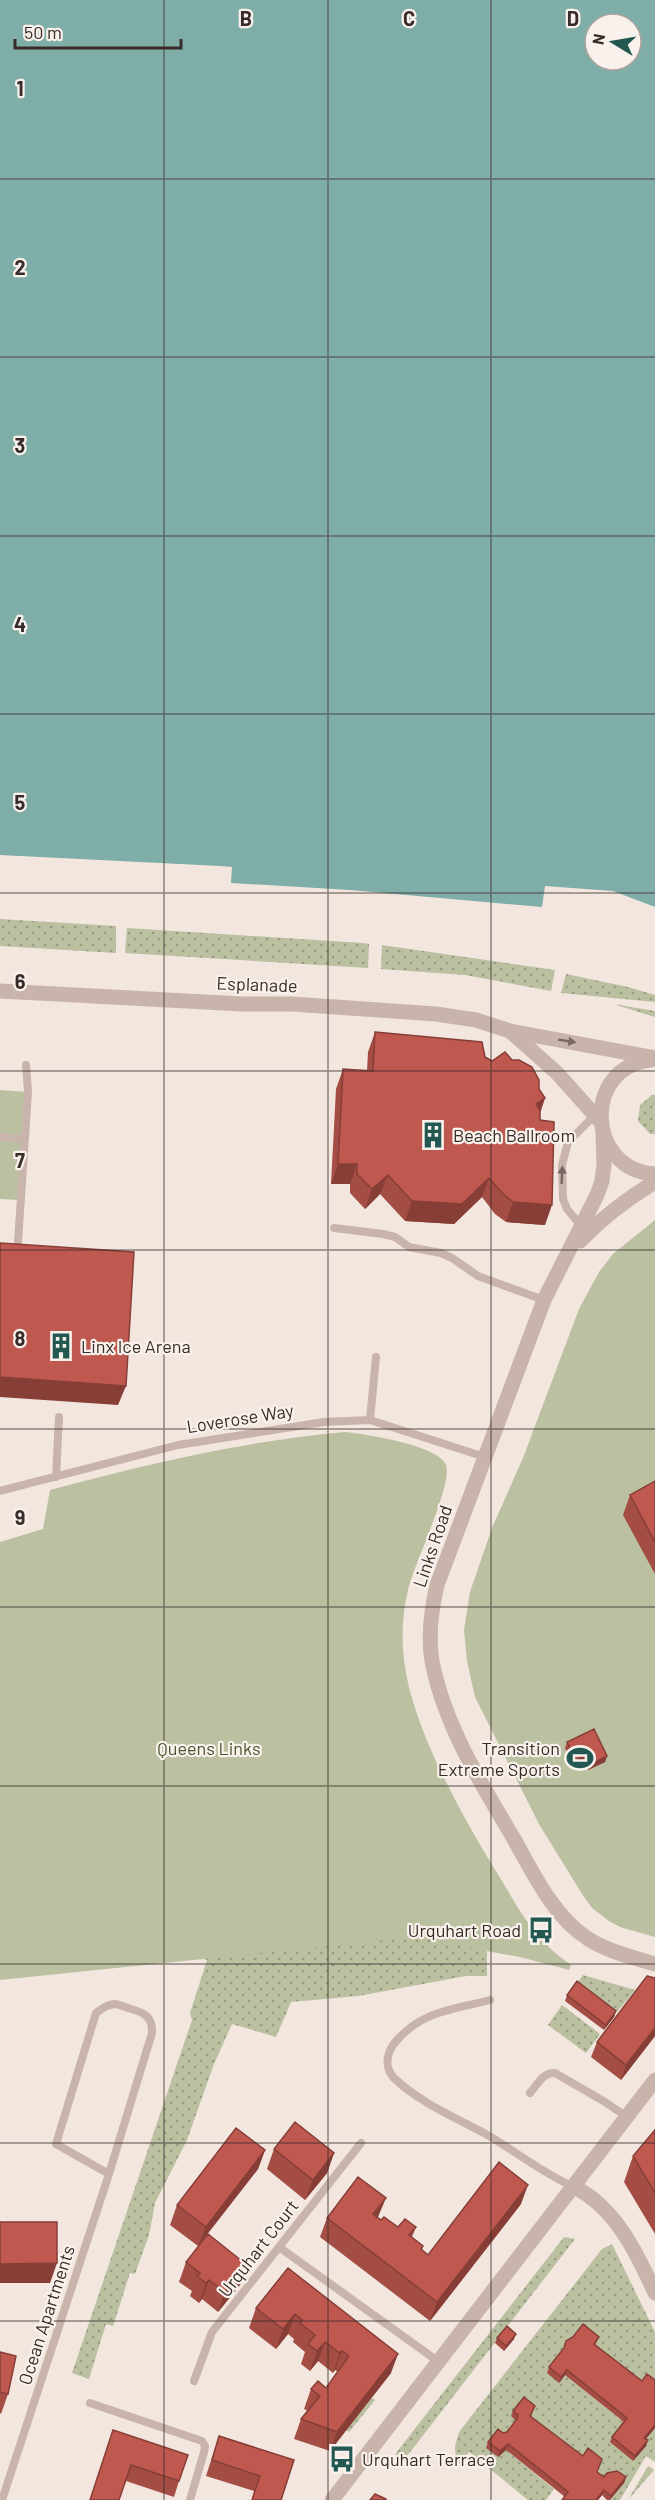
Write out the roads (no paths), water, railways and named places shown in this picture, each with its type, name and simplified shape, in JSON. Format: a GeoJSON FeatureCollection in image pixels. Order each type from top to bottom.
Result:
{"type":"FeatureCollection","features":[{"type":"Feature","properties":{"kind":"street","name":"Esplanade"},"geometry":{"type":"LineString","coordinates":[[0,991],[242,1004],[292,1004],[436,1014],[476,1020],[510,1032],[655,1059]]}},
{"type":"Feature","properties":{"kind":"street","name":"Esplanade"},"geometry":{"type":"LineString","coordinates":[[510,1032],[557,1073],[600,1119],[610,1149],[621,1161],[635,1170],[655,1174]]}},
{"type":"Feature","properties":{"kind":"street"},"geometry":{"type":"LineString","coordinates":[[600,1119],[607,1090],[616,1077],[629,1066],[644,1060],[655,1059]]}},
{"type":"Feature","properties":{"kind":"street","name":"Links Road"},"geometry":{"type":"LineString","coordinates":[[600,1119],[602,1181],[571,1251],[544,1300],[448,1555],[432,1610],[430,1636],[432,1664],[439,1691],[465,1752],[527,1862],[559,1910],[587,1938],[603,1947],[655,1964]]}},
{"type":"Feature","properties":{"kind":"street","name":"Links Road"},"geometry":{"type":"LineString","coordinates":[[571,1251],[599,1221],[624,1201],[655,1182]]}},
{"type":"Feature","properties":{"kind":"street"},"geometry":{"type":"LineString","coordinates":[[332,2500],[655,2080]]}},
{"type":"Feature","properties":{"kind":"street"},"geometry":{"type":"LineString","coordinates":[[574,2187],[594,2199],[615,2220],[655,2293]]}},
{"type":"Feature","properties":{"kind":"lane"},"geometry":{"type":"LineString","coordinates":[[18,1242],[28,1092],[26,1065]]}},
{"type":"Feature","properties":{"kind":"lane"},"geometry":{"type":"LineString","coordinates":[[582,1227],[567,1209],[563,1199],[562,1166],[568,1142],[600,1119]]}},
{"type":"Feature","properties":{"kind":"lane"},"geometry":{"type":"LineString","coordinates":[[0,1137],[25,1138]]}},
{"type":"Feature","properties":{"kind":"lane"},"geometry":{"type":"LineString","coordinates":[[333,1228],[395,1237],[409,1247],[452,1258],[478,1276],[544,1300]]}},
{"type":"Feature","properties":{"kind":"lane"},"geometry":{"type":"LineString","coordinates":[[370,1420],[376,1357]]}},
{"type":"Feature","properties":{"kind":"lane"},"geometry":{"type":"LineString","coordinates":[[56,1477],[59,1417]]}},
{"type":"Feature","properties":{"kind":"lane","name":"Loverose Way"},"geometry":{"type":"LineString","coordinates":[[0,1491],[160,1449],[313,1423],[370,1420],[485,1457]]}},
{"type":"Feature","properties":{"kind":"lane"},"geometry":{"type":"LineString","coordinates":[[490,2000],[436,2013],[413,2023],[389,2051],[388,2068],[394,2077],[430,2104],[574,2187]]}},
{"type":"Feature","properties":{"kind":"lane","name":"Ocean Apartments"},"geometry":{"type":"LineString","coordinates":[[2,2500],[110,2174],[152,2033],[149,2017],[142,2012],[115,2004],[96,2013],[56,2144],[110,2174]]}},
{"type":"Feature","properties":{"kind":"lane"},"geometry":{"type":"LineString","coordinates":[[530,2093],[544,2076],[555,2073],[627,2117]]}},
{"type":"Feature","properties":{"kind":"lane","name":"Urquhart Court"},"geometry":{"type":"LineString","coordinates":[[194,2381],[212,2332],[361,2143]]}},
{"type":"Feature","properties":{"kind":"lane"},"geometry":{"type":"LineString","coordinates":[[279,2247],[439,2362]]}},
{"type":"Feature","properties":{"kind":"lane"},"geometry":{"type":"LineString","coordinates":[[90,2403],[202,2442],[205,2446],[204,2452],[190,2500]]}},
{"type":"Feature","properties":{"kind":"water"},"geometry":{"type":"Polygon","coordinates":[[[0,0],[655,0],[655,907],[613,891],[545,886],[542,907],[350,890],[231,883],[232,867],[0,855],[0,0]]]}},
{"type":"Feature","properties":{"kind":"place","name":"Beach Ballroom"},"geometry":{"type":"Point","coordinates":[433,1135]}},
{"type":"Feature","properties":{"kind":"place","name":"Linx Ice Arena"},"geometry":{"type":"Point","coordinates":[61,1346]}},
{"type":"Feature","properties":{"kind":"place","name":"Transition Extreme Sports"},"geometry":{"type":"Point","coordinates":[580,1758]}},
{"type":"Feature","properties":{"kind":"place","name":"Urquhart Road"},"geometry":{"type":"Point","coordinates":[541,1930]}},
{"type":"Feature","properties":{"kind":"place","name":"Urquhart Terrace"},"geometry":{"type":"Point","coordinates":[342,2459]}},
{"type":"Feature","properties":{"kind":"park label","name":"Queens Links"},"geometry":{"type":"Point","coordinates":[209,1748]}}]}
